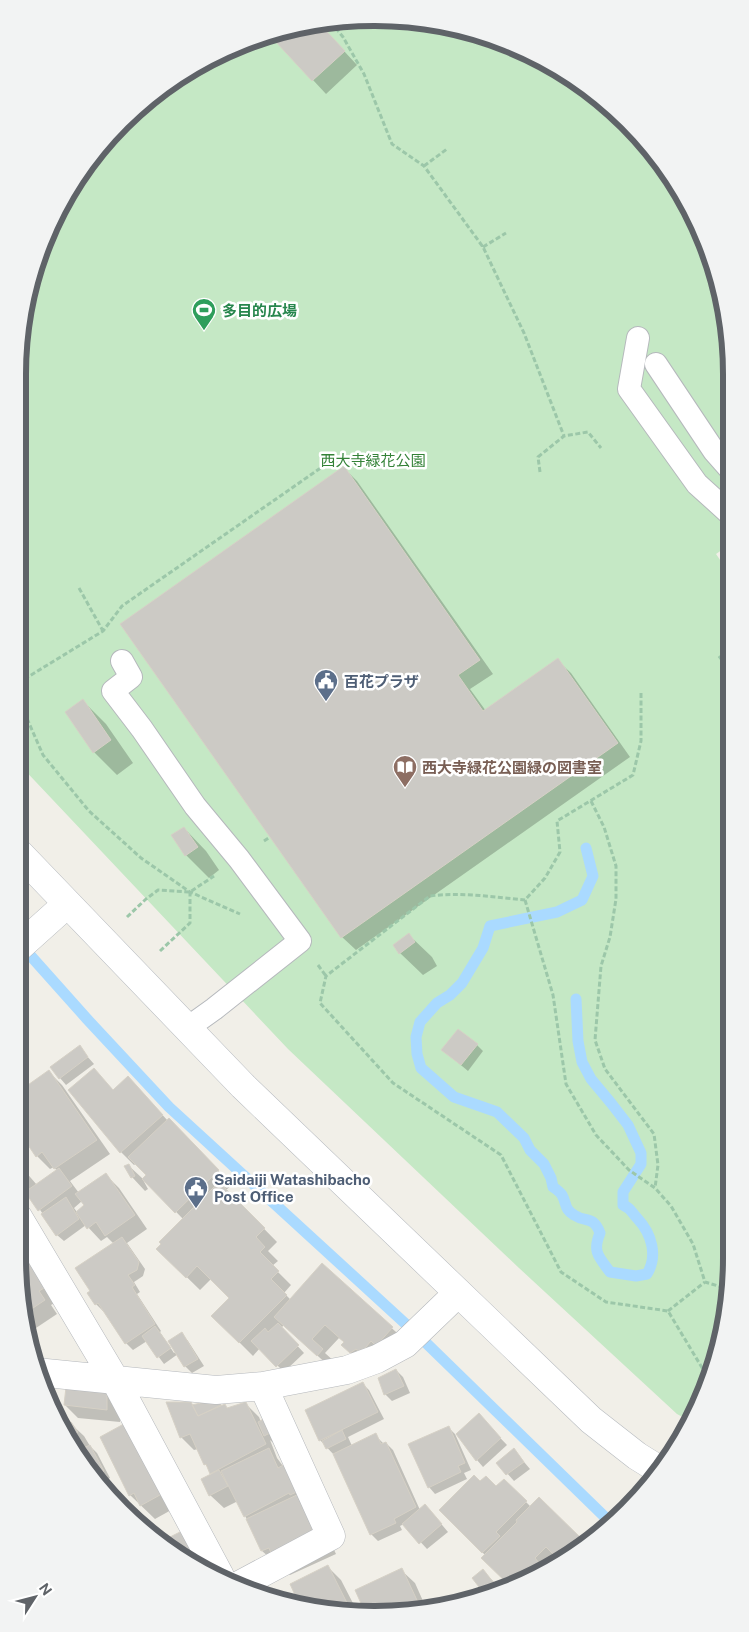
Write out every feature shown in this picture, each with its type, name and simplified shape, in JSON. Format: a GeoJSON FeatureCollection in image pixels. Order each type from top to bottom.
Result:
{"type":"FeatureCollection","features":[{"type":"Feature","properties":{"kind":"street"},"geometry":{"type":"LineString","coordinates":[[26,860],[186,1029],[257,1100],[591,1420],[637,1456],[654,1466]]}},
{"type":"Feature","properties":{"kind":"street"},"geometry":{"type":"LineString","coordinates":[[26,941],[67,904]]}},
{"type":"Feature","properties":{"kind":"street"},"geometry":{"type":"LineString","coordinates":[[26,1230],[115,1380],[215,1567]]}},
{"type":"Feature","properties":{"kind":"street"},"geometry":{"type":"LineString","coordinates":[[46,1373],[216,1390],[263,1386],[347,1370],[377,1359],[406,1344],[458,1293]]}},
{"type":"Feature","properties":{"kind":"street"},"geometry":{"type":"LineString","coordinates":[[247,1581],[331,1536],[263,1386]]}},
{"type":"Feature","properties":{"kind":"lane"},"geometry":{"type":"LineString","coordinates":[[638,338],[629,389],[697,484],[723,508]]}},
{"type":"Feature","properties":{"kind":"lane"},"geometry":{"type":"LineString","coordinates":[[656,364],[714,451],[723,461]]}},
{"type":"Feature","properties":{"kind":"lane"},"geometry":{"type":"LineString","coordinates":[[122,661],[131,677],[113,691],[142,729],[195,806],[239,859],[300,941],[186,1029]]}},
{"type":"Feature","properties":{"kind":"path"},"geometry":{"type":"LineString","coordinates":[[336,28],[343,36],[364,74],[392,144],[424,166],[484,247],[524,333],[564,436]]}},
{"type":"Feature","properties":{"kind":"path"},"geometry":{"type":"LineString","coordinates":[[424,166],[447,149]]}},
{"type":"Feature","properties":{"kind":"path"},"geometry":{"type":"LineString","coordinates":[[484,247],[506,233]]}},
{"type":"Feature","properties":{"kind":"path"},"geometry":{"type":"LineString","coordinates":[[540,472],[538,456],[564,436],[588,432],[601,448]]}},
{"type":"Feature","properties":{"kind":"path"},"geometry":{"type":"LineString","coordinates":[[26,677],[103,631],[122,606],[335,458],[349,463]]}},
{"type":"Feature","properties":{"kind":"path"},"geometry":{"type":"LineString","coordinates":[[79,588],[122,661]]}},
{"type":"Feature","properties":{"kind":"path"},"geometry":{"type":"LineString","coordinates":[[719,656],[723,661]]}},
{"type":"Feature","properties":{"kind":"path"},"geometry":{"type":"LineString","coordinates":[[525,900],[545,878],[560,852],[558,821],[633,775],[641,741],[641,693]]}},
{"type":"Feature","properties":{"kind":"path"},"geometry":{"type":"LineString","coordinates":[[26,716],[43,755],[89,811],[141,858],[190,892],[248,918]]}},
{"type":"Feature","properties":{"kind":"path"},"geometry":{"type":"LineString","coordinates":[[591,801],[604,827],[616,866],[616,899],[610,937],[601,966],[594,1040],[605,1069],[654,1134],[658,1165],[655,1188]]}},
{"type":"Feature","properties":{"kind":"path"},"geometry":{"type":"LineString","coordinates":[[125,919],[146,898],[158,890],[190,892]]}},
{"type":"Feature","properties":{"kind":"path"},"geometry":{"type":"LineString","coordinates":[[158,953],[190,923],[190,892]]}},
{"type":"Feature","properties":{"kind":"path"},"geometry":{"type":"LineString","coordinates":[[525,900],[471,896],[430,896],[326,976],[320,1003],[393,1083],[501,1155],[561,1272],[606,1302],[668,1311],[705,1282]]}},
{"type":"Feature","properties":{"kind":"path"},"geometry":{"type":"LineString","coordinates":[[525,900],[553,995],[566,1084],[596,1135],[630,1170],[655,1188],[671,1206],[693,1244],[705,1282]]}},
{"type":"Feature","properties":{"kind":"path"},"geometry":{"type":"LineString","coordinates":[[300,941],[326,976]]}},
{"type":"Feature","properties":{"kind":"path"},"geometry":{"type":"LineString","coordinates":[[705,1282],[721,1286]]}},
{"type":"Feature","properties":{"kind":"path"},"geometry":{"type":"LineString","coordinates":[[668,1311],[704,1370]]}},
{"type":"Feature","properties":{"kind":"green space","name":"西大寺緑花公園"},"geometry":{"type":"Polygon","coordinates":[[[374,26],[420,29],[465,38],[529,62],[587,98],[621,128],[651,162],[687,220],[711,284],[716,307],[720,329],[723,374],[723,549],[716,554],[723,564],[723,1257],[720,1303],[711,1348],[696,1391],[684,1418],[677,1414],[519,1268],[288,1049],[26,771],[26,374],[29,329],[38,284],[45,263],[62,220],[73,200],[98,162],[128,128],[162,98],[220,62],[284,38],[329,29],[352,27],[374,26]]]}},
{"type":"Feature","properties":{"kind":"building"},"geometry":{"type":"Polygon","coordinates":[[[325,30],[345,51],[312,81],[275,41],[325,30]]]}},
{"type":"Feature","properties":{"kind":"building","name":"百花プラザ"},"geometry":{"type":"Polygon","coordinates":[[[344,466],[480,660],[458,675],[483,711],[558,658],[618,743],[341,938],[120,624],[344,466]]]}},
{"type":"Feature","properties":{"kind":"building"},"geometry":{"type":"Polygon","coordinates":[[[83,699],[111,740],[93,753],[65,712],[83,699]]]}},
{"type":"Feature","properties":{"kind":"building"},"geometry":{"type":"Polygon","coordinates":[[[184,827],[198,847],[185,856],[171,835],[184,827]]]}},
{"type":"Feature","properties":{"kind":"building"},"geometry":{"type":"Polygon","coordinates":[[[409,933],[415,942],[399,954],[393,945],[409,933]]]}},
{"type":"Feature","properties":{"kind":"building"},"geometry":{"type":"Polygon","coordinates":[[[458,1029],[478,1044],[461,1065],[441,1050],[458,1029]]]}},
{"type":"Feature","properties":{"kind":"building"},"geometry":{"type":"Polygon","coordinates":[[[80,1045],[88,1057],[59,1079],[50,1067],[80,1045]]]}},
{"type":"Feature","properties":{"kind":"building"},"geometry":{"type":"Polygon","coordinates":[[[94,1068],[113,1090],[128,1076],[163,1115],[120,1153],[68,1090],[94,1068]]]}},
{"type":"Feature","properties":{"kind":"building"},"geometry":{"type":"Polygon","coordinates":[[[49,1070],[97,1140],[54,1169],[42,1152],[36,1157],[26,1142],[26,1086],[49,1070]]]}},
{"type":"Feature","properties":{"kind":"building"},"geometry":{"type":"Polygon","coordinates":[[[169,1118],[219,1170],[175,1213],[142,1179],[146,1175],[128,1157],[169,1118]]]}},
{"type":"Feature","properties":{"kind":"building"},"geometry":{"type":"Polygon","coordinates":[[[129,1164],[135,1176],[131,1178],[124,1166],[129,1164]]]}},
{"type":"Feature","properties":{"kind":"building"},"geometry":{"type":"Polygon","coordinates":[[[59,1168],[72,1186],[38,1211],[26,1191],[59,1168]]]}},
{"type":"Feature","properties":{"kind":"building"},"geometry":{"type":"Polygon","coordinates":[[[106,1173],[135,1215],[105,1236],[96,1222],[87,1229],[76,1212],[84,1205],[75,1194],[106,1173]]]}},
{"type":"Feature","properties":{"kind":"building"},"geometry":{"type":"Polygon","coordinates":[[[219,1182],[265,1228],[256,1237],[265,1247],[260,1252],[279,1271],[271,1279],[287,1295],[239,1343],[211,1316],[229,1298],[197,1266],[186,1278],[156,1249],[161,1244],[159,1242],[219,1182]]]}},
{"type":"Feature","properties":{"kind":"building"},"geometry":{"type":"Polygon","coordinates":[[[66,1197],[79,1219],[56,1236],[41,1214],[66,1197]]]}},
{"type":"Feature","properties":{"kind":"building"},"geometry":{"type":"Polygon","coordinates":[[[122,1237],[139,1262],[137,1270],[128,1275],[135,1285],[132,1287],[155,1324],[125,1344],[98,1303],[95,1305],[87,1293],[90,1291],[75,1268],[122,1237]]]}},
{"type":"Feature","properties":{"kind":"building"},"geometry":{"type":"Polygon","coordinates":[[[26,1255],[46,1287],[39,1291],[45,1300],[30,1310],[26,1255]]]}},
{"type":"Feature","properties":{"kind":"building"},"geometry":{"type":"Polygon","coordinates":[[[322,1263],[393,1327],[376,1346],[371,1341],[361,1353],[356,1349],[350,1353],[341,1345],[344,1342],[325,1325],[312,1339],[323,1349],[317,1356],[274,1317],[322,1263]]]}},
{"type":"Feature","properties":{"kind":"building"},"geometry":{"type":"Polygon","coordinates":[[[278,1323],[299,1345],[276,1367],[251,1341],[265,1328],[268,1332],[278,1323]]]}},
{"type":"Feature","properties":{"kind":"building"},"geometry":{"type":"Polygon","coordinates":[[[155,1326],[171,1348],[157,1358],[142,1336],[155,1326]]]}},
{"type":"Feature","properties":{"kind":"building"},"geometry":{"type":"Polygon","coordinates":[[[182,1332],[198,1359],[184,1367],[168,1341],[182,1332]]]}},
{"type":"Feature","properties":{"kind":"building"},"geometry":{"type":"Polygon","coordinates":[[[396,1369],[404,1386],[384,1395],[378,1378],[396,1369]]]}},
{"type":"Feature","properties":{"kind":"building"},"geometry":{"type":"Polygon","coordinates":[[[363,1382],[378,1412],[319,1441],[305,1410],[363,1382]]]}},
{"type":"Feature","properties":{"kind":"building"},"geometry":{"type":"Polygon","coordinates":[[[66,1387],[107,1392],[107,1410],[64,1405],[66,1387]]]}},
{"type":"Feature","properties":{"kind":"building"},"geometry":{"type":"Polygon","coordinates":[[[217,1399],[221,1405],[198,1416],[192,1405],[217,1399]]]}},
{"type":"Feature","properties":{"kind":"building"},"geometry":{"type":"Polygon","coordinates":[[[166,1402],[191,1402],[198,1416],[225,1404],[227,1408],[246,1402],[266,1444],[210,1474],[190,1434],[180,1438],[166,1402]]]}},
{"type":"Feature","properties":{"kind":"building"},"geometry":{"type":"Polygon","coordinates":[[[479,1413],[501,1438],[476,1461],[456,1434],[479,1413]]]}},
{"type":"Feature","properties":{"kind":"building"},"geometry":{"type":"Polygon","coordinates":[[[273,1414],[280,1428],[264,1436],[258,1422],[273,1414]]]}},
{"type":"Feature","properties":{"kind":"building"},"geometry":{"type":"Polygon","coordinates":[[[133,1419],[169,1490],[140,1506],[134,1493],[129,1496],[100,1437],[133,1419]]]}},
{"type":"Feature","properties":{"kind":"building"},"geometry":{"type":"Polygon","coordinates":[[[71,1422],[78,1432],[74,1434],[68,1423],[71,1422]]]}},
{"type":"Feature","properties":{"kind":"building"},"geometry":{"type":"Polygon","coordinates":[[[449,1426],[465,1463],[458,1466],[461,1472],[428,1488],[408,1444],[449,1426]]]}},
{"type":"Feature","properties":{"kind":"building"},"geometry":{"type":"Polygon","coordinates":[[[342,1430],[346,1439],[326,1449],[322,1441],[342,1430]]]}},
{"type":"Feature","properties":{"kind":"building"},"geometry":{"type":"Polygon","coordinates":[[[376,1433],[381,1444],[386,1442],[416,1507],[394,1519],[396,1523],[370,1535],[333,1454],[376,1433]]]}},
{"type":"Feature","properties":{"kind":"building"},"geometry":{"type":"Polygon","coordinates":[[[90,1445],[104,1471],[100,1473],[83,1448],[90,1445]]]}},
{"type":"Feature","properties":{"kind":"building"},"geometry":{"type":"Polygon","coordinates":[[[269,1448],[278,1468],[285,1464],[301,1490],[290,1495],[289,1493],[244,1517],[221,1471],[269,1448]]]}},
{"type":"Feature","properties":{"kind":"building"},"geometry":{"type":"Polygon","coordinates":[[[514,1448],[524,1462],[506,1475],[496,1463],[514,1448]]]}},
{"type":"Feature","properties":{"kind":"building"},"geometry":{"type":"Polygon","coordinates":[[[219,1470],[228,1486],[209,1496],[201,1479],[219,1470]]]}},
{"type":"Feature","properties":{"kind":"building"},"geometry":{"type":"Polygon","coordinates":[[[474,1475],[480,1481],[486,1476],[496,1486],[504,1479],[527,1501],[496,1532],[500,1536],[482,1553],[439,1510],[474,1475]]]}},
{"type":"Feature","properties":{"kind":"building"},"geometry":{"type":"Polygon","coordinates":[[[301,1493],[323,1540],[275,1563],[269,1548],[261,1551],[246,1519],[301,1493]]]}},
{"type":"Feature","properties":{"kind":"building"},"geometry":{"type":"Polygon","coordinates":[[[539,1497],[581,1538],[555,1556],[546,1547],[535,1558],[539,1563],[536,1566],[504,1580],[481,1558],[517,1522],[516,1520],[539,1497]]]}},
{"type":"Feature","properties":{"kind":"building"},"geometry":{"type":"Polygon","coordinates":[[[425,1504],[442,1524],[419,1544],[402,1524],[425,1504]]]}},
{"type":"Feature","properties":{"kind":"building"},"geometry":{"type":"Polygon","coordinates":[[[184,1530],[197,1557],[181,1547],[168,1538],[184,1530]]]}},
{"type":"Feature","properties":{"kind":"building"},"geometry":{"type":"Polygon","coordinates":[[[328,1565],[348,1605],[293,1596],[295,1595],[290,1584],[328,1565]]]}},
{"type":"Feature","properties":{"kind":"building"},"geometry":{"type":"Polygon","coordinates":[[[402,1568],[418,1603],[362,1605],[355,1590],[402,1568]]]}},
{"type":"Feature","properties":{"kind":"building"},"geometry":{"type":"Polygon","coordinates":[[[483,1569],[495,1584],[480,1589],[472,1578],[483,1569]]]}},
{"type":"Feature","properties":{"kind":"waterway"},"geometry":{"type":"LineString","coordinates":[[576,999],[578,1041],[582,1062],[591,1079],[628,1125],[641,1153],[641,1164],[623,1192],[623,1205],[630,1209],[650,1238],[653,1253],[647,1274],[636,1276],[610,1272],[598,1254],[597,1245],[600,1233],[597,1227],[592,1222],[578,1217],[569,1211],[562,1195],[553,1187],[544,1164],[530,1150],[524,1138],[497,1112],[454,1097],[421,1068],[417,1054],[416,1037],[420,1022],[437,1003],[450,995],[462,983],[483,948],[490,926],[557,912],[582,900],[593,876],[586,848]]}},
{"type":"Feature","properties":{"kind":"waterway"},"geometry":{"type":"LineString","coordinates":[[26,951],[169,1107],[421,1338],[606,1518]]}},
{"type":"Feature","properties":{"kind":"place","name":"多目的広場"},"geometry":{"type":"Point","coordinates":[204,331]}},
{"type":"Feature","properties":{"kind":"place","name":"百花プラザ"},"geometry":{"type":"Point","coordinates":[326,702]}},
{"type":"Feature","properties":{"kind":"place","name":"西大寺緑花公園緑の図書室"},"geometry":{"type":"Point","coordinates":[405,788]}},
{"type":"Feature","properties":{"kind":"place","name":"Saidaiji Watashibacho Post Office"},"geometry":{"type":"Point","coordinates":[196,1209]}}]}
